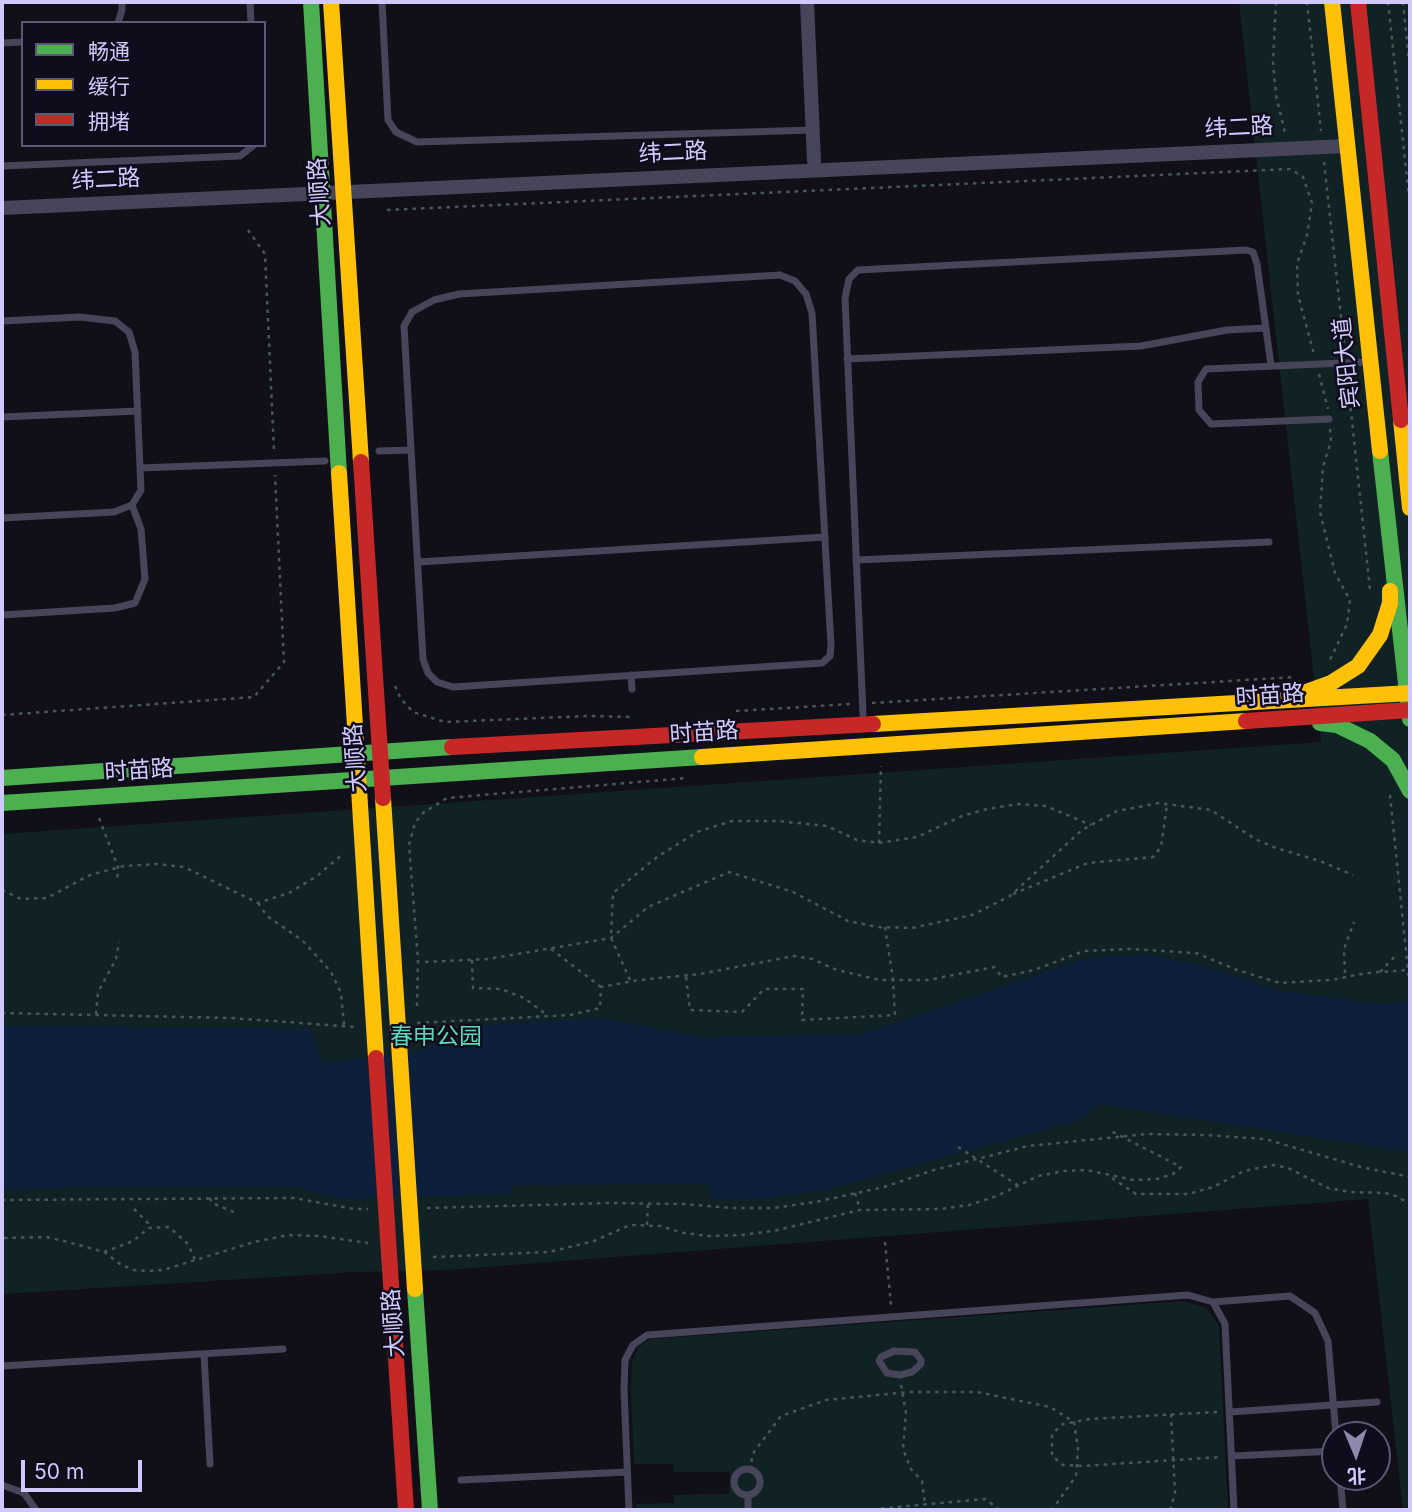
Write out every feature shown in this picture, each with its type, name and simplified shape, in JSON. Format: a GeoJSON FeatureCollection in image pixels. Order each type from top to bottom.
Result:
{"type":"FeatureCollection","features":[{"type":"Feature","properties":{"kind":"main road","name":"大顺路"},"geometry":{"type":"LineString","coordinates":[[311,2],[356,779],[374,1041],[376,1207],[407,1510]]}},
{"type":"Feature","properties":{"kind":"main road","name":"大顺路"},"geometry":{"type":"LineString","coordinates":[[331,2],[430,1510]]}},
{"type":"Feature","properties":{"kind":"main road","name":"宾阳大道"},"geometry":{"type":"LineString","coordinates":[[1332,2],[1410,719]]}},
{"type":"Feature","properties":{"kind":"main road","name":"宾阳大道"},"geometry":{"type":"LineString","coordinates":[[1358,2],[1410,508]]}},
{"type":"Feature","properties":{"kind":"main road"},"geometry":{"type":"LineString","coordinates":[[1279,700],[1331,683],[1359,667],[1380,635],[1387,614],[1392,557]]}},
{"type":"Feature","properties":{"kind":"main road","name":"时苗路"},"geometry":{"type":"LineString","coordinates":[[2,778],[355,753],[1409,693]]}},
{"type":"Feature","properties":{"kind":"main road","name":"时苗路"},"geometry":{"type":"LineString","coordinates":[[2,803],[1410,710]]}},
{"type":"Feature","properties":{"kind":"main road"},"geometry":{"type":"LineString","coordinates":[[1280,718],[1337,725],[1370,741],[1393,760],[1410,790]]}},
{"type":"Feature","properties":{"kind":"street"},"geometry":{"type":"LineString","coordinates":[[807,2],[814,161]]}},
{"type":"Feature","properties":{"kind":"street","name":"纬二路"},"geometry":{"type":"LineString","coordinates":[[2,208],[1346,146]]}},
{"type":"Feature","properties":{"kind":"lane"},"geometry":{"type":"LineString","coordinates":[[119,21],[122,2]]}},
{"type":"Feature","properties":{"kind":"lane"},"geometry":{"type":"LineString","coordinates":[[250,2],[251,21]]}},
{"type":"Feature","properties":{"kind":"lane"},"geometry":{"type":"LineString","coordinates":[[382,2],[388,120],[396,132],[417,142],[813,130]]}},
{"type":"Feature","properties":{"kind":"lane"},"geometry":{"type":"LineString","coordinates":[[2,43],[21,42]]}},
{"type":"Feature","properties":{"kind":"lane"},"geometry":{"type":"LineString","coordinates":[[2,166],[240,156],[251,147]]}},
{"type":"Feature","properties":{"kind":"lane"},"geometry":{"type":"LineString","coordinates":[[863,714],[845,298],[849,279],[858,270],[1247,250],[1253,252],[1257,264],[1271,366]]}},
{"type":"Feature","properties":{"kind":"lane"},"geometry":{"type":"LineString","coordinates":[[780,275],[795,281],[806,293],[811,313],[825,537],[831,645],[830,656],[822,663],[453,687],[437,682],[428,673],[423,659],[404,326],[412,312],[434,300],[459,294],[780,275]]}},
{"type":"Feature","properties":{"kind":"lane"},"geometry":{"type":"LineString","coordinates":[[2,321],[80,317],[115,321],[129,332],[135,352],[141,490],[132,505],[114,512],[2,518]]}},
{"type":"Feature","properties":{"kind":"lane"},"geometry":{"type":"LineString","coordinates":[[848,359],[1141,346],[1227,330],[1265,328]]}},
{"type":"Feature","properties":{"kind":"lane"},"geometry":{"type":"LineString","coordinates":[[1329,419],[1211,424],[1199,410],[1199,382],[1206,369],[1370,362]]}},
{"type":"Feature","properties":{"kind":"lane"},"geometry":{"type":"LineString","coordinates":[[2,417],[138,411]]}},
{"type":"Feature","properties":{"kind":"lane"},"geometry":{"type":"LineString","coordinates":[[379,451],[411,450]]}},
{"type":"Feature","properties":{"kind":"lane"},"geometry":{"type":"LineString","coordinates":[[140,468],[325,461]]}},
{"type":"Feature","properties":{"kind":"lane"},"geometry":{"type":"LineString","coordinates":[[2,615],[115,608],[135,603],[145,579],[141,529],[132,505]]}},
{"type":"Feature","properties":{"kind":"lane"},"geometry":{"type":"LineString","coordinates":[[418,562],[825,537]]}},
{"type":"Feature","properties":{"kind":"lane"},"geometry":{"type":"LineString","coordinates":[[856,560],[1269,542]]}},
{"type":"Feature","properties":{"kind":"lane"},"geometry":{"type":"LineString","coordinates":[[631,675],[632,689]]}},
{"type":"Feature","properties":{"kind":"lane"},"geometry":{"type":"LineString","coordinates":[[629,1510],[625,1360],[633,1345],[647,1335],[1188,1295],[1213,1302],[1290,1296],[1315,1313],[1328,1341],[1335,1421]]}},
{"type":"Feature","properties":{"kind":"lane"},"geometry":{"type":"LineString","coordinates":[[1213,1302],[1225,1324],[1234,1510]]}},
{"type":"Feature","properties":{"kind":"lane"},"geometry":{"type":"LineString","coordinates":[[2,1366],[284,1349]]}},
{"type":"Feature","properties":{"kind":"lane"},"geometry":{"type":"LineString","coordinates":[[894,1351],[915,1352],[921,1364],[912,1373],[900,1374],[883,1370],[879,1361],[881,1357],[894,1351]]}},
{"type":"Feature","properties":{"kind":"lane"},"geometry":{"type":"LineString","coordinates":[[204,1354],[210,1464]]}},
{"type":"Feature","properties":{"kind":"lane"},"geometry":{"type":"LineString","coordinates":[[1230,1412],[1377,1402]]}},
{"type":"Feature","properties":{"kind":"lane"},"geometry":{"type":"LineString","coordinates":[[1232,1456],[1321,1452]]}},
{"type":"Feature","properties":{"kind":"lane"},"geometry":{"type":"LineString","coordinates":[[748,1470],[756,1473],[760,1481],[758,1489],[748,1495],[737,1490],[734,1482],[737,1474],[748,1470]]}},
{"type":"Feature","properties":{"kind":"lane"},"geometry":{"type":"LineString","coordinates":[[461,1480],[628,1472]]}},
{"type":"Feature","properties":{"kind":"lane"},"geometry":{"type":"LineString","coordinates":[[2,1485],[24,1493],[36,1510]]}},
{"type":"Feature","properties":{"kind":"lane"},"geometry":{"type":"LineString","coordinates":[[1341,1491],[1343,1510]]}},
{"type":"Feature","properties":{"kind":"lane"},"geometry":{"type":"LineString","coordinates":[[748,1495],[748,1510]]}},
{"type":"Feature","properties":{"kind":"path"},"geometry":{"type":"LineString","coordinates":[[1276,2],[1273,62],[1276,95],[1286,136]]}},
{"type":"Feature","properties":{"kind":"path"},"geometry":{"type":"LineString","coordinates":[[1388,2],[1410,206]]}},
{"type":"Feature","properties":{"kind":"path"},"geometry":{"type":"LineString","coordinates":[[1403,2],[1410,72]]}},
{"type":"Feature","properties":{"kind":"path"},"geometry":{"type":"LineString","coordinates":[[248,230],[265,254],[275,458]]}},
{"type":"Feature","properties":{"kind":"path"},"geometry":{"type":"LineString","coordinates":[[2,715],[254,697],[284,662],[275,472]]}},
{"type":"Feature","properties":{"kind":"path"},"geometry":{"type":"LineString","coordinates":[[878,844],[881,766]]}},
{"type":"Feature","properties":{"kind":"path"},"geometry":{"type":"LineString","coordinates":[[416,1029],[418,960],[409,845],[415,822],[424,813],[447,797],[696,777]]}},
{"type":"Feature","properties":{"kind":"path"},"geometry":{"type":"LineString","coordinates":[[1387,788],[1410,990]]}},
{"type":"Feature","properties":{"kind":"path"},"geometry":{"type":"LineString","coordinates":[[1010,896],[1082,830],[1117,811],[1159,803],[1211,810],[1255,839],[1353,875]]}},
{"type":"Feature","properties":{"kind":"path"},"geometry":{"type":"LineString","coordinates":[[630,981],[611,937],[613,893],[657,857],[697,832],[733,821],[778,821],[827,826],[857,840],[878,844],[916,836],[962,816],[1018,804],[1046,806],[1091,825]]}},
{"type":"Feature","properties":{"kind":"path"},"geometry":{"type":"LineString","coordinates":[[425,962],[472,960],[611,937],[648,908],[729,872],[793,892],[848,921],[912,928],[972,915],[1088,863],[1153,857],[1161,846],[1167,804]]}},
{"type":"Feature","properties":{"kind":"path"},"geometry":{"type":"LineString","coordinates":[[99,818],[118,867],[117,881]]}},
{"type":"Feature","properties":{"kind":"path"},"geometry":{"type":"LineString","coordinates":[[258,902],[289,892],[317,876],[349,849]]}},
{"type":"Feature","properties":{"kind":"path"},"geometry":{"type":"LineString","coordinates":[[2,890],[21,899],[47,898],[90,875],[118,867],[158,864],[184,867],[258,902],[267,916],[303,941],[331,972],[341,993],[344,1026]]}},
{"type":"Feature","properties":{"kind":"path"},"geometry":{"type":"LineString","coordinates":[[1345,973],[1343,949],[1354,922]]}},
{"type":"Feature","properties":{"kind":"path"},"geometry":{"type":"LineString","coordinates":[[686,975],[690,1010],[742,1012],[764,989],[803,989],[802,1020],[895,1015],[885,927]]}},
{"type":"Feature","properties":{"kind":"path"},"geometry":{"type":"LineString","coordinates":[[96,1014],[98,992],[116,959],[118,942]]}},
{"type":"Feature","properties":{"kind":"path"},"geometry":{"type":"LineString","coordinates":[[550,948],[601,987],[794,956],[880,980],[928,980],[993,967],[1002,976],[1034,970],[1084,951],[1130,949],[1196,953],[1237,970],[1280,983],[1410,970]]}},
{"type":"Feature","properties":{"kind":"path"},"geometry":{"type":"LineString","coordinates":[[1380,972],[1397,954]]}},
{"type":"Feature","properties":{"kind":"path"},"geometry":{"type":"LineString","coordinates":[[472,960],[473,988],[501,989],[524,998],[549,1016]]}},
{"type":"Feature","properties":{"kind":"path"},"geometry":{"type":"LineString","coordinates":[[410,1024],[570,1015],[600,1008],[601,987]]}},
{"type":"Feature","properties":{"kind":"path"},"geometry":{"type":"LineString","coordinates":[[2,1013],[231,1018],[358,1027]]}},
{"type":"Feature","properties":{"kind":"path"},"geometry":{"type":"LineString","coordinates":[[433,1257],[548,1252],[594,1241],[630,1225],[660,1226],[708,1236],[741,1235],[772,1231],[860,1209],[941,1209],[978,1202],[1038,1176],[1064,1171],[1086,1170],[1134,1180],[1157,1179],[1173,1174],[1181,1167],[1111,1130]]}},
{"type":"Feature","properties":{"kind":"path"},"geometry":{"type":"LineString","coordinates":[[421,1208],[648,1203],[774,1208],[884,1187],[934,1170],[1028,1146],[1147,1134],[1265,1139],[1361,1167],[1410,1177]]}},
{"type":"Feature","properties":{"kind":"path"},"geometry":{"type":"LineString","coordinates":[[958,1147],[1019,1186]]}},
{"type":"Feature","properties":{"kind":"path"},"geometry":{"type":"LineString","coordinates":[[1109,1176],[1136,1195],[1188,1194],[1213,1187],[1244,1171],[1274,1166],[1288,1168],[1328,1188],[1385,1193],[1410,1204]]}},
{"type":"Feature","properties":{"kind":"path"},"geometry":{"type":"LineString","coordinates":[[855,1193],[860,1209]]}},
{"type":"Feature","properties":{"kind":"path"},"geometry":{"type":"LineString","coordinates":[[210,1198],[212,1203],[234,1212]]}},
{"type":"Feature","properties":{"kind":"path"},"geometry":{"type":"LineString","coordinates":[[2,1200],[294,1198],[354,1209],[376,1207]]}},
{"type":"Feature","properties":{"kind":"path"},"geometry":{"type":"LineString","coordinates":[[647,1226],[648,1203]]}},
{"type":"Feature","properties":{"kind":"path"},"geometry":{"type":"LineString","coordinates":[[134,1209],[148,1223],[149,1228]]}},
{"type":"Feature","properties":{"kind":"path"},"geometry":{"type":"LineString","coordinates":[[104,1252],[134,1241],[149,1228],[169,1227],[188,1244],[195,1260]]}},
{"type":"Feature","properties":{"kind":"path"},"geometry":{"type":"LineString","coordinates":[[4,1238],[47,1237],[104,1252],[134,1270],[149,1271],[163,1270],[254,1242],[288,1235],[320,1236],[375,1244]]}},
{"type":"Feature","properties":{"kind":"path"},"geometry":{"type":"LineString","coordinates":[[885,1242],[892,1317]]}},
{"type":"Feature","properties":{"kind":"path"},"geometry":{"type":"LineString","coordinates":[[429,1249],[430,1262]]}},
{"type":"Feature","properties":{"kind":"path"},"geometry":{"type":"LineString","coordinates":[[900,1374],[906,1413],[903,1449],[911,1469],[922,1481],[925,1504]]}},
{"type":"Feature","properties":{"kind":"path"},"geometry":{"type":"LineString","coordinates":[[748,1470],[754,1452],[781,1416],[826,1400],[909,1392],[977,1392],[1050,1407],[1074,1422]]}},
{"type":"Feature","properties":{"kind":"path"},"geometry":{"type":"LineString","coordinates":[[1230,1412],[1063,1424],[1052,1434],[1052,1456],[1063,1465],[1078,1466],[1232,1456]]}},
{"type":"Feature","properties":{"kind":"path"},"geometry":{"type":"LineString","coordinates":[[1170,1510],[1175,1493],[1171,1415]]}},
{"type":"Feature","properties":{"kind":"path"},"geometry":{"type":"LineString","coordinates":[[1052,1510],[1076,1476],[1078,1466],[1074,1422]]}},
{"type":"Feature","properties":{"kind":"path"},"geometry":{"type":"LineString","coordinates":[[864,1510],[985,1499],[1000,1510]]}},
{"type":"Feature","properties":{"kind":"green space","name":"春申公园"},"geometry":{"type":"Polygon","coordinates":[[[1239,2],[1410,2],[1410,1510],[1403,1510],[1368,1199],[446,1270],[355,1272],[2,1294],[2,834],[1321,742],[1239,2]]]}},
{"type":"Feature","properties":{"kind":"green space"},"geometry":{"type":"Polygon","coordinates":[[[1184,1301],[1207,1308],[1219,1326],[1228,1510],[636,1510],[636,1504],[674,1503],[674,1495],[729,1494],[730,1472],[674,1472],[673,1464],[634,1464],[632,1362],[638,1347],[650,1339],[1184,1301]]]}},
{"type":"Feature","properties":{"kind":"water"},"geometry":{"type":"Polygon","coordinates":[[[1151,955],[1205,966],[1276,990],[1380,1004],[1410,1001],[1410,1152],[1100,1104],[1080,1120],[825,1190],[759,1199],[711,1199],[709,1184],[513,1185],[511,1194],[342,1199],[294,1187],[93,1186],[2,1190],[2,1026],[310,1029],[323,1063],[423,1051],[456,1031],[495,1024],[603,1018],[702,1037],[862,1034],[1090,957],[1151,955]]]}},
{"type":"Feature","properties":{"kind":"traffic: fast"},"geometry":{"type":"LineString","coordinates":[[311,2],[339,473]]}},
{"type":"Feature","properties":{"kind":"traffic: fast"},"geometry":{"type":"LineString","coordinates":[[1380,451],[1410,719]]}},
{"type":"Feature","properties":{"kind":"traffic: fast"},"geometry":{"type":"LineString","coordinates":[[1320,723],[1337,725],[1370,741],[1393,760],[1410,791]]}},
{"type":"Feature","properties":{"kind":"traffic: fast"},"geometry":{"type":"LineString","coordinates":[[2,778],[452,747]]}},
{"type":"Feature","properties":{"kind":"traffic: fast"},"geometry":{"type":"LineString","coordinates":[[2,803],[702,757]]}},
{"type":"Feature","properties":{"kind":"traffic: fast"},"geometry":{"type":"LineString","coordinates":[[415,1289],[430,1510]]}},
{"type":"Feature","properties":{"kind":"traffic: slow"},"geometry":{"type":"LineString","coordinates":[[331,2],[361,462]]}},
{"type":"Feature","properties":{"kind":"traffic: slow"},"geometry":{"type":"LineString","coordinates":[[1332,2],[1380,451]]}},
{"type":"Feature","properties":{"kind":"traffic: slow"},"geometry":{"type":"LineString","coordinates":[[1401,420],[1410,508]]}},
{"type":"Feature","properties":{"kind":"traffic: slow"},"geometry":{"type":"LineString","coordinates":[[339,473],[376,1058]]}},
{"type":"Feature","properties":{"kind":"traffic: slow"},"geometry":{"type":"LineString","coordinates":[[1306,692],[1331,683],[1358,666],[1380,635],[1390,603],[1390,591]]}},
{"type":"Feature","properties":{"kind":"traffic: slow"},"geometry":{"type":"LineString","coordinates":[[873,724],[1410,693]]}},
{"type":"Feature","properties":{"kind":"traffic: slow"},"geometry":{"type":"LineString","coordinates":[[702,757],[1246,721]]}},
{"type":"Feature","properties":{"kind":"traffic: slow"},"geometry":{"type":"LineString","coordinates":[[383,798],[415,1289]]}},
{"type":"Feature","properties":{"kind":"traffic: jam"},"geometry":{"type":"LineString","coordinates":[[1358,2],[1401,420]]}},
{"type":"Feature","properties":{"kind":"traffic: jam"},"geometry":{"type":"LineString","coordinates":[[361,462],[383,798]]}},
{"type":"Feature","properties":{"kind":"traffic: jam"},"geometry":{"type":"LineString","coordinates":[[1246,721],[1410,710]]}},
{"type":"Feature","properties":{"kind":"traffic: jam"},"geometry":{"type":"LineString","coordinates":[[452,747],[873,724]]}},
{"type":"Feature","properties":{"kind":"traffic: jam"},"geometry":{"type":"LineString","coordinates":[[376,1058],[406,1510]]}}]}
